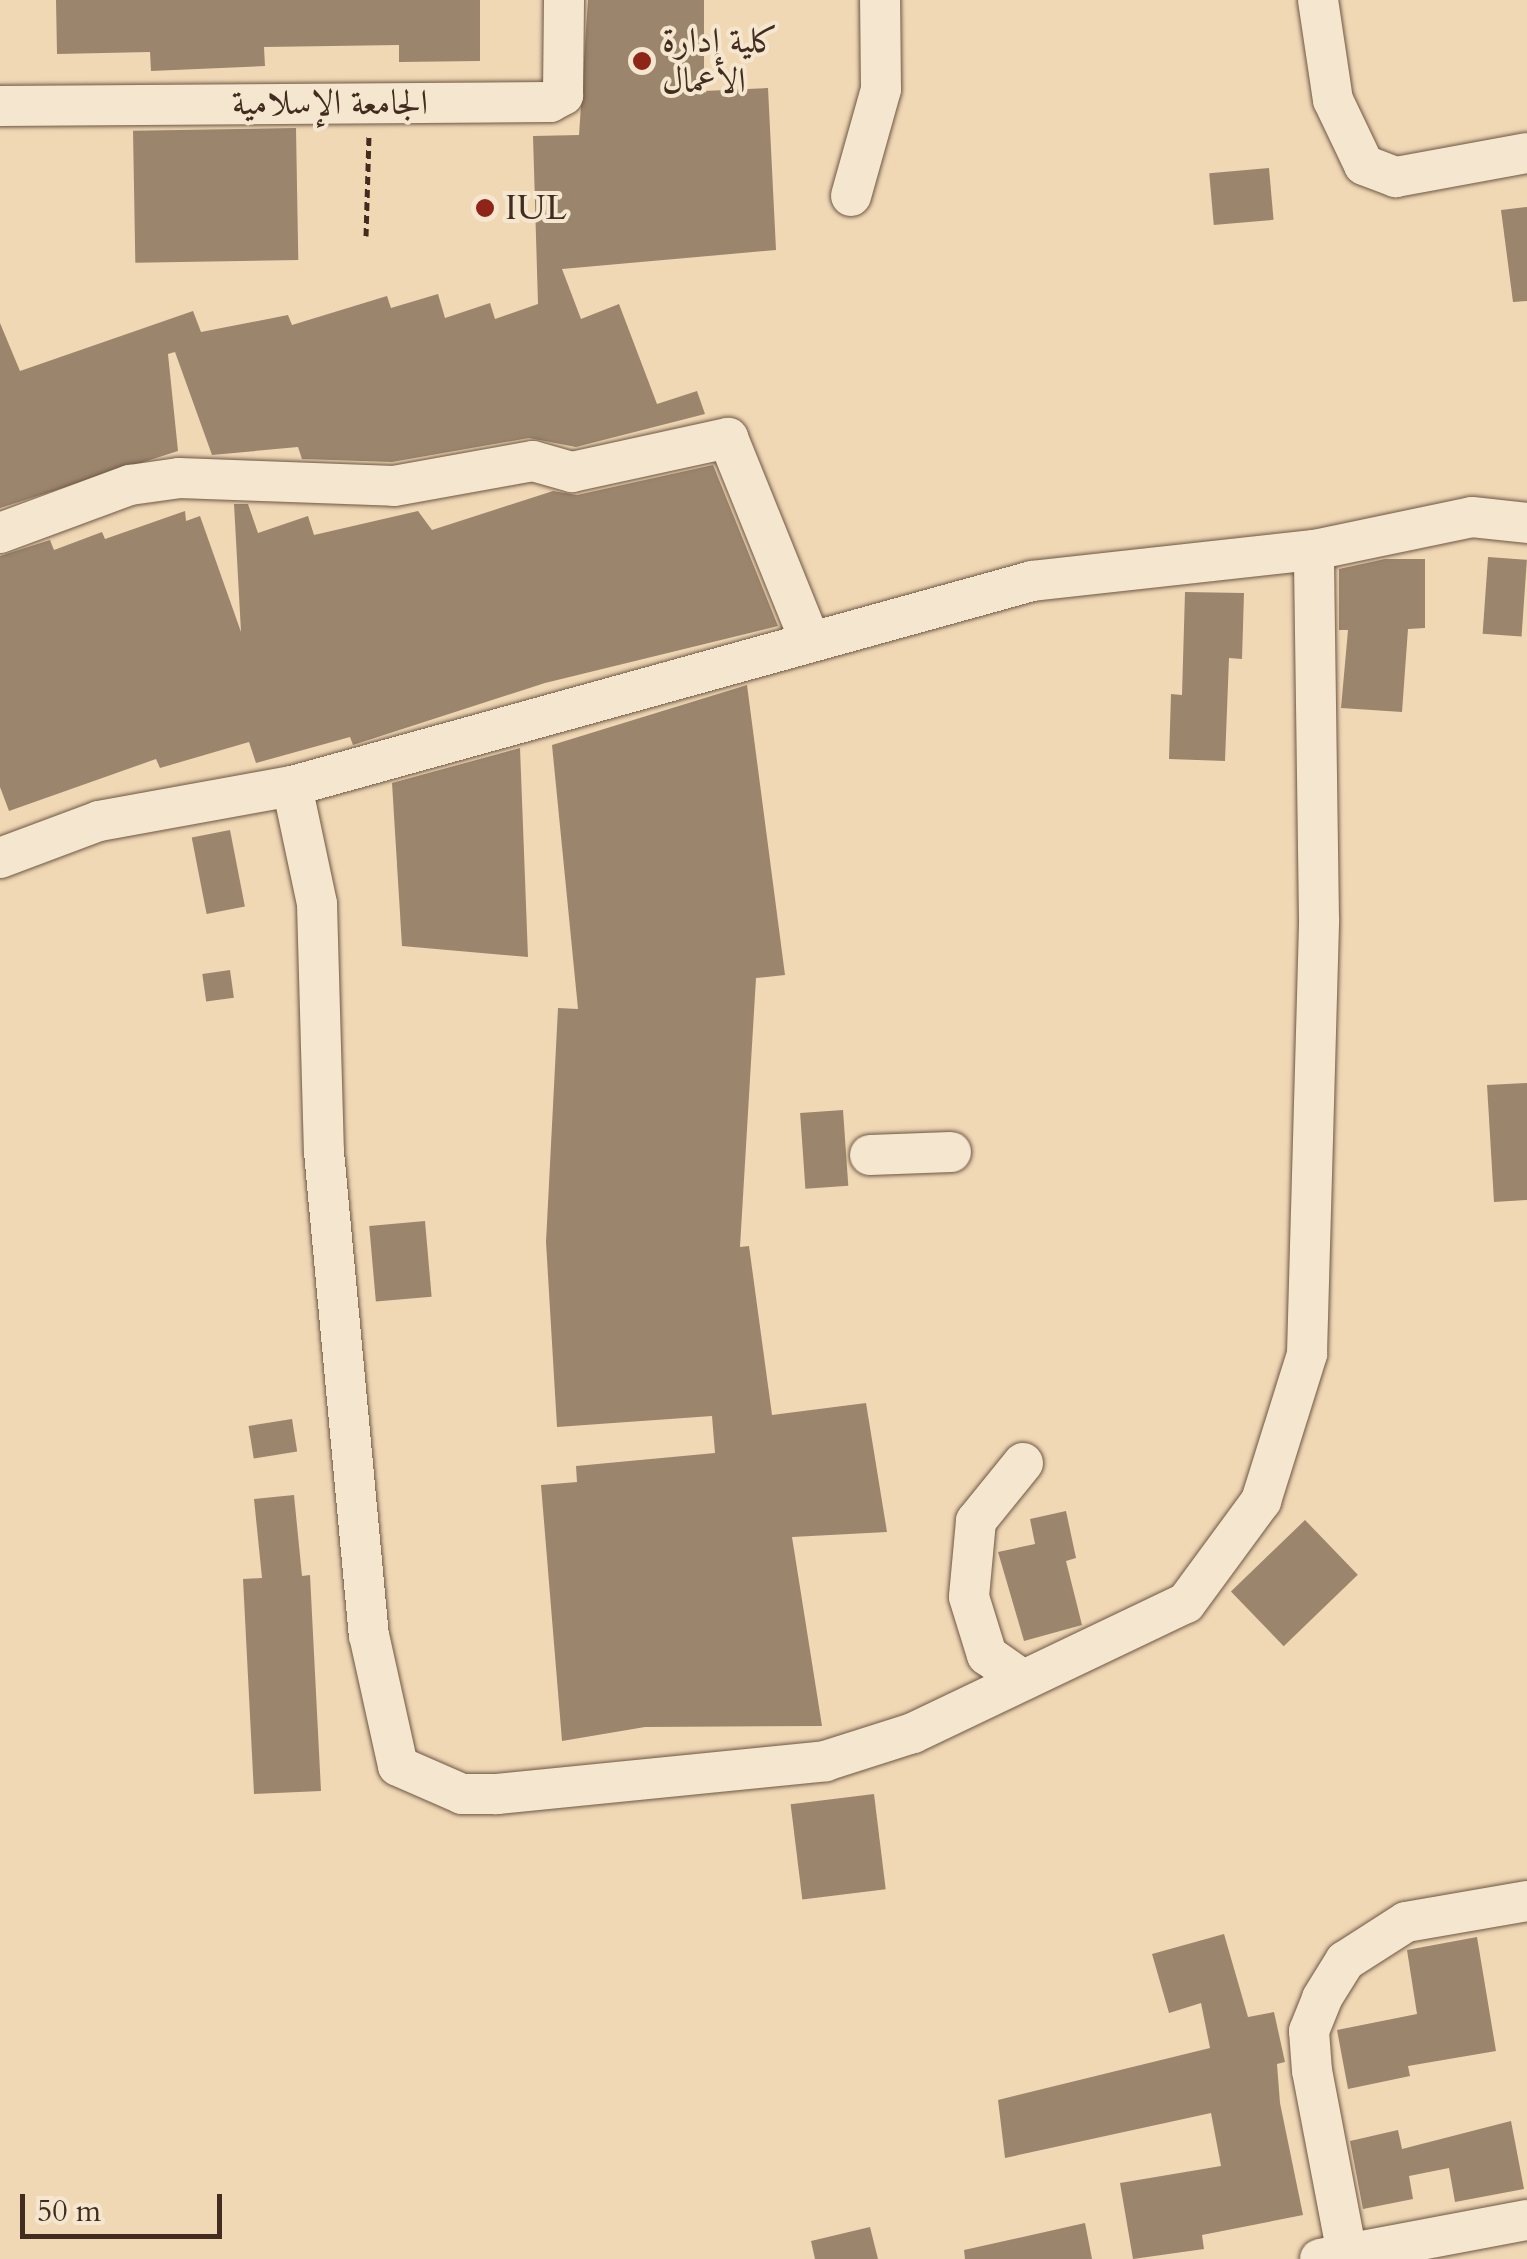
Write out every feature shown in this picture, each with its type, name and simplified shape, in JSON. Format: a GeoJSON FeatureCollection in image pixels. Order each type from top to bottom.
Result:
{"type":"FeatureCollection","features":[{"type":"Feature","properties":{"kind":"street","name":"الجامعة الإسلامية"},"geometry":{"type":"LineString","coordinates":[[0,106],[559,100],[564,0]]}},
{"type":"Feature","properties":{"kind":"street"},"geometry":{"type":"LineString","coordinates":[[851,196],[881,89],[880,0]]}},
{"type":"Feature","properties":{"kind":"street"},"geometry":{"type":"LineString","coordinates":[[1318,0],[1333,100],[1364,165],[1396,177],[1527,153]]}},
{"type":"Feature","properties":{"kind":"street"},"geometry":{"type":"LineString","coordinates":[[0,532],[130,485],[180,478],[394,486],[533,461],[572,472],[728,438],[810,641]]}},
{"type":"Feature","properties":{"kind":"street"},"geometry":{"type":"LineString","coordinates":[[0,858],[99,821],[292,786],[1032,581],[1314,550],[1472,517],[1527,523]]}},
{"type":"Feature","properties":{"kind":"street"},"geometry":{"type":"LineString","coordinates":[[292,786],[317,904],[324,1152],[369,1634],[398,1766],[462,1794],[497,1794],[791,1766],[913,1733],[1186,1603],[1261,1501],[1300,1398],[1319,918],[1314,550]]}},
{"type":"Feature","properties":{"kind":"street"},"geometry":{"type":"LineString","coordinates":[[870,1155],[951,1152]]}},
{"type":"Feature","properties":{"kind":"street"},"geometry":{"type":"LineString","coordinates":[[1022,1463],[976,1521],[969,1597],[987,1656],[1023,1680]]}},
{"type":"Feature","properties":{"kind":"street"},"geometry":{"type":"LineString","coordinates":[[1527,1901],[1406,1922],[1345,1961],[1322,1998],[1309,2030],[1333,2256],[1395,2252],[1527,2220]]}},
{"type":"Feature","properties":{"kind":"path"},"geometry":{"type":"LineString","coordinates":[[366,236],[371,102]]}},
{"type":"Feature","properties":{"kind":"building"},"geometry":{"type":"Polygon","coordinates":[[[56,0],[480,0],[480,61],[399,62],[399,45],[264,47],[265,66],[151,71],[150,52],[57,54],[56,0]]]}},
{"type":"Feature","properties":{"kind":"building"},"geometry":{"type":"Polygon","coordinates":[[[588,0],[704,0],[704,91],[768,88],[776,250],[562,269],[581,319],[619,304],[657,404],[697,391],[705,414],[576,447],[529,438],[392,462],[302,459],[298,447],[212,455],[175,352],[168,354],[178,451],[0,508],[0,323],[20,371],[193,311],[201,332],[288,315],[292,325],[387,296],[391,308],[438,294],[445,318],[490,303],[495,319],[538,304],[533,136],[579,135],[588,0]]]}},
{"type":"Feature","properties":{"kind":"building"},"geometry":{"type":"Polygon","coordinates":[[[296,128],[298,260],[135,263],[133,131],[296,128]]]}},
{"type":"Feature","properties":{"kind":"building"},"geometry":{"type":"Polygon","coordinates":[[[1269,168],[1274,220],[1214,225],[1209,173],[1269,168]]]}},
{"type":"Feature","properties":{"kind":"building"},"geometry":{"type":"Polygon","coordinates":[[[1527,207],[1527,301],[1513,302],[1501,210],[1527,207]]]}},
{"type":"Feature","properties":{"kind":"building"},"geometry":{"type":"Polygon","coordinates":[[[713,465],[778,626],[545,683],[353,745],[350,737],[256,763],[249,742],[160,768],[156,759],[9,811],[0,787],[0,556],[50,540],[54,550],[102,532],[105,539],[185,511],[186,521],[200,516],[241,632],[234,504],[248,504],[258,533],[308,516],[314,535],[418,511],[432,530],[553,491],[577,495],[713,465]]]}},
{"type":"Feature","properties":{"kind":"building"},"geometry":{"type":"Polygon","coordinates":[[[1488,557],[1527,560],[1522,637],[1483,634],[1488,557]]]}},
{"type":"Feature","properties":{"kind":"building"},"geometry":{"type":"Polygon","coordinates":[[[1385,559],[1425,559],[1425,628],[1408,629],[1402,712],[1341,708],[1348,630],[1339,630],[1339,569],[1385,559]]]}},
{"type":"Feature","properties":{"kind":"building"},"geometry":{"type":"Polygon","coordinates":[[[1185,592],[1244,593],[1242,659],[1229,658],[1225,761],[1169,759],[1171,694],[1182,695],[1185,592]]]}},
{"type":"Feature","properties":{"kind":"building"},"geometry":{"type":"Polygon","coordinates":[[[747,685],[785,975],[756,978],[740,1247],[749,1246],[772,1415],[866,1403],[887,1532],[792,1537],[822,1726],[645,1727],[562,1741],[541,1485],[577,1482],[576,1466],[715,1453],[712,1416],[557,1427],[546,1242],[558,1008],[578,1009],[552,745],[747,685]]]}},
{"type":"Feature","properties":{"kind":"building"},"geometry":{"type":"Polygon","coordinates":[[[520,748],[528,957],[402,946],[392,783],[520,748]]]}},
{"type":"Feature","properties":{"kind":"building"},"geometry":{"type":"Polygon","coordinates":[[[230,830],[245,907],[207,914],[192,837],[230,830]]]}},
{"type":"Feature","properties":{"kind":"building"},"geometry":{"type":"Polygon","coordinates":[[[230,970],[234,998],[206,1002],[202,974],[230,970]]]}},
{"type":"Feature","properties":{"kind":"building"},"geometry":{"type":"Polygon","coordinates":[[[1527,1083],[1527,1200],[1494,1202],[1487,1085],[1527,1083]]]}},
{"type":"Feature","properties":{"kind":"building"},"geometry":{"type":"Polygon","coordinates":[[[843,1110],[848,1186],[805,1189],[800,1113],[843,1110]]]}},
{"type":"Feature","properties":{"kind":"building"},"geometry":{"type":"Polygon","coordinates":[[[425,1221],[432,1297],[376,1302],[369,1226],[425,1221]]]}},
{"type":"Feature","properties":{"kind":"building"},"geometry":{"type":"Polygon","coordinates":[[[292,1419],[297,1452],[254,1458],[249,1426],[292,1419]]]}},
{"type":"Feature","properties":{"kind":"building"},"geometry":{"type":"Polygon","coordinates":[[[294,1495],[302,1576],[310,1575],[321,1791],[254,1794],[243,1579],[262,1578],[254,1499],[294,1495]]]}},
{"type":"Feature","properties":{"kind":"building"},"geometry":{"type":"Polygon","coordinates":[[[1066,1511],[1076,1558],[1066,1561],[1082,1625],[1024,1641],[998,1552],[1035,1544],[1030,1519],[1066,1511]]]}},
{"type":"Feature","properties":{"kind":"building"},"geometry":{"type":"Polygon","coordinates":[[[1305,1520],[1358,1575],[1284,1646],[1231,1592],[1305,1520]]]}},
{"type":"Feature","properties":{"kind":"building"},"geometry":{"type":"Polygon","coordinates":[[[874,1794],[886,1889],[802,1900],[791,1804],[874,1794]]]}},
{"type":"Feature","properties":{"kind":"building"},"geometry":{"type":"Polygon","coordinates":[[[1224,1934],[1248,2017],[1274,2012],[1285,2062],[1277,2064],[1280,2103],[1303,2215],[1202,2235],[1204,2249],[1133,2259],[1120,2183],[1221,2166],[1211,2113],[1005,2158],[998,2100],[1210,2048],[1201,2003],[1169,2013],[1152,1954],[1224,1934]]]}},
{"type":"Feature","properties":{"kind":"building"},"geometry":{"type":"Polygon","coordinates":[[[1477,1937],[1496,2051],[1408,2066],[1410,2076],[1348,2089],[1337,2030],[1417,2014],[1407,1950],[1477,1937]]]}},
{"type":"Feature","properties":{"kind":"building"},"geometry":{"type":"Polygon","coordinates":[[[1511,2121],[1524,2189],[1455,2202],[1449,2168],[1409,2176],[1413,2199],[1363,2209],[1350,2141],[1398,2130],[1402,2149],[1511,2121]]]}},
{"type":"Feature","properties":{"kind":"building"},"geometry":{"type":"Polygon","coordinates":[[[1085,2223],[1092,2259],[965,2259],[964,2250],[1085,2223]]]}},
{"type":"Feature","properties":{"kind":"building"},"geometry":{"type":"Polygon","coordinates":[[[870,2227],[878,2259],[815,2259],[811,2241],[870,2227]]]}},
{"type":"Feature","properties":{"kind":"place","name":"كلية إدارة الأعمال"},"geometry":{"type":"Point","coordinates":[642,61]}},
{"type":"Feature","properties":{"kind":"place","name":"IUL"},"geometry":{"type":"Point","coordinates":[485,208]}}]}
